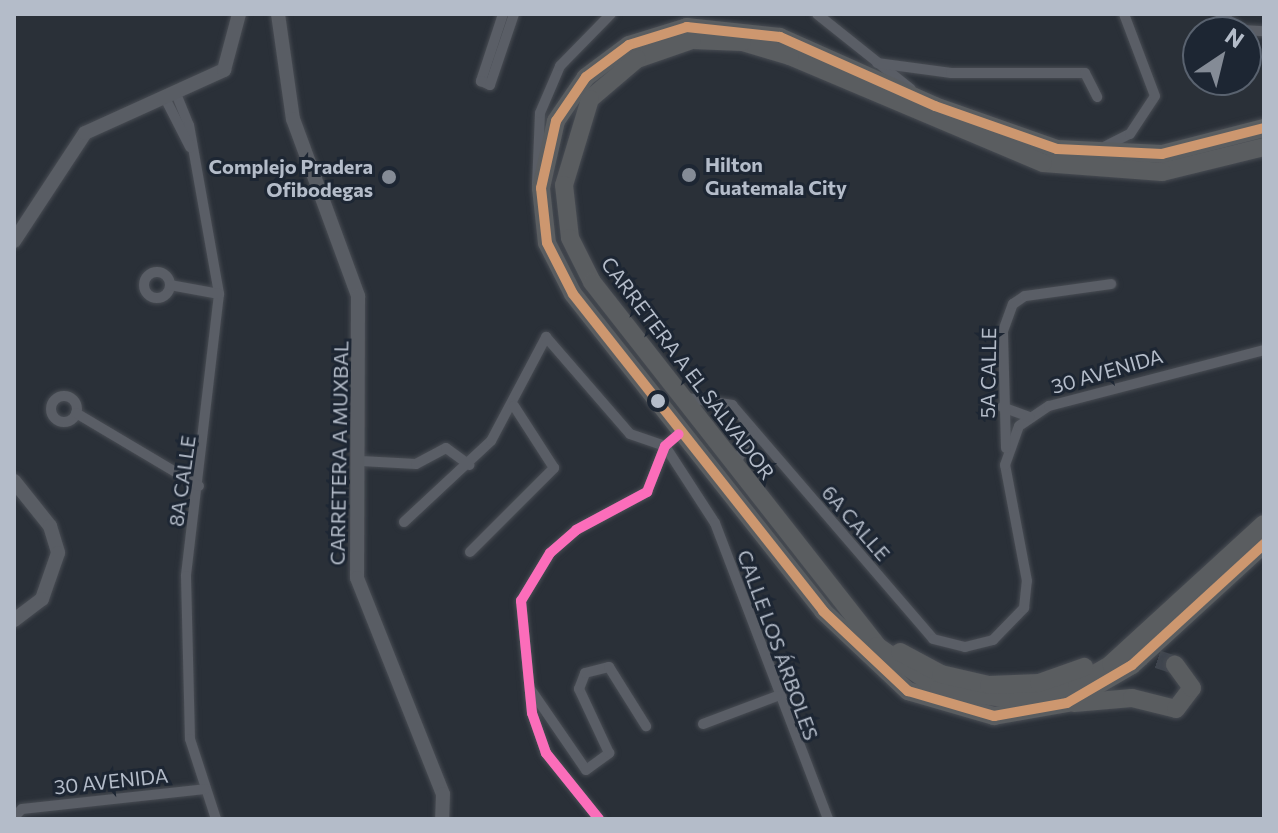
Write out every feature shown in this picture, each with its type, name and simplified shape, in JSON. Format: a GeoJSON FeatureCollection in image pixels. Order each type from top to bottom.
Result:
{"type":"FeatureCollection","features":[{"type":"Feature","properties":{"kind":"highway"},"geometry":{"type":"LineString","coordinates":[[1175,665],[1192,688],[1176,709],[1121,697],[994,716],[908,691],[858,650],[672,440],[573,294],[544,225],[545,160],[568,98],[616,52],[660,34],[711,26],[759,32],[935,106],[1032,142],[1093,153],[1121,147],[1193,151],[1264,128]]}},
{"type":"Feature","properties":{"kind":"highway","name":"CARRETERA A EL SALVADOR"},"geometry":{"type":"LineString","coordinates":[[1264,147],[1196,168],[1079,169],[1005,151],[742,42],[692,40],[637,59],[581,115],[567,159],[566,216],[592,282],[877,646],[916,678],[964,696],[1018,700],[1077,684],[1111,664],[1264,524]]}},
{"type":"Feature","properties":{"kind":"highway"},"geometry":{"type":"LineString","coordinates":[[1067,703],[1124,672],[1264,544]]}},
{"type":"Feature","properties":{"kind":"highway"},"geometry":{"type":"LineString","coordinates":[[826,581],[892,646],[961,681],[1039,683],[1103,659]]}},
{"type":"Feature","properties":{"kind":"main road"},"geometry":{"type":"LineString","coordinates":[[14,241],[85,133],[171,98],[224,70],[239,14]]}},
{"type":"Feature","properties":{"kind":"main road","name":"CARRETERA A MUXBAL"},"geometry":{"type":"LineString","coordinates":[[280,14],[293,119],[358,296],[360,591],[443,794],[442,819]]}},
{"type":"Feature","properties":{"kind":"main road"},"geometry":{"type":"LineString","coordinates":[[14,481],[50,526],[58,553],[42,599],[14,620]]}},
{"type":"Feature","properties":{"kind":"street"},"geometry":{"type":"LineString","coordinates":[[503,14],[481,81],[490,85],[514,14]]}},
{"type":"Feature","properties":{"kind":"street"},"geometry":{"type":"LineString","coordinates":[[544,225],[534,171],[540,113],[560,66],[611,14]]}},
{"type":"Feature","properties":{"kind":"street"},"geometry":{"type":"LineString","coordinates":[[818,14],[935,106]]}},
{"type":"Feature","properties":{"kind":"street"},"geometry":{"type":"LineString","coordinates":[[1121,147],[1155,96],[1124,14]]}},
{"type":"Feature","properties":{"kind":"street"},"geometry":{"type":"LineString","coordinates":[[1220,14],[1242,30],[1264,31]]}},
{"type":"Feature","properties":{"kind":"street"},"geometry":{"type":"LineString","coordinates":[[877,63],[951,73],[1085,73],[1097,97]]}},
{"type":"Feature","properties":{"kind":"street","name":"8A CALLE"},"geometry":{"type":"LineString","coordinates":[[171,98],[190,147],[219,294],[199,486],[186,576],[190,739],[216,819]]}},
{"type":"Feature","properties":{"kind":"street","name":"5A CALLE"},"geometry":{"type":"LineString","coordinates":[[1006,450],[1002,407],[1003,331],[1013,304],[1025,296],[1111,284]]}},
{"type":"Feature","properties":{"kind":"street"},"geometry":{"type":"LineString","coordinates":[[170,285],[219,294]]}},
{"type":"Feature","properties":{"kind":"street"},"geometry":{"type":"LineString","coordinates":[[404,522],[469,465],[514,406],[537,346],[549,337],[630,434],[672,440],[647,492],[576,530],[534,576],[521,601],[527,684],[546,753],[599,819]]}},
{"type":"Feature","properties":{"kind":"street","name":"30 AVENIDA"},"geometry":{"type":"LineString","coordinates":[[1029,417],[1264,350]]}},
{"type":"Feature","properties":{"kind":"street","name":"6A CALLE"},"geometry":{"type":"LineString","coordinates":[[678,395],[727,402],[933,639],[980,645],[1011,627],[1024,608],[1027,581],[1006,450]]}},
{"type":"Feature","properties":{"kind":"street"},"geometry":{"type":"LineString","coordinates":[[470,552],[554,468],[514,406]]}},
{"type":"Feature","properties":{"kind":"street"},"geometry":{"type":"LineString","coordinates":[[1002,407],[1029,417],[1006,450]]}},
{"type":"Feature","properties":{"kind":"street"},"geometry":{"type":"LineString","coordinates":[[76,413],[199,486]]}},
{"type":"Feature","properties":{"kind":"street"},"geometry":{"type":"LineString","coordinates":[[735,467],[752,431]]}},
{"type":"Feature","properties":{"kind":"street","name":"CALLE LOS ÁRBOLES"},"geometry":{"type":"LineString","coordinates":[[672,440],[715,523],[777,696],[828,819]]}},
{"type":"Feature","properties":{"kind":"street"},"geometry":{"type":"LineString","coordinates":[[361,461],[416,464],[446,448],[469,465]]}},
{"type":"Feature","properties":{"kind":"street"},"geometry":{"type":"LineString","coordinates":[[527,684],[586,770],[609,753],[579,689],[585,673],[609,667],[646,726]]}},
{"type":"Feature","properties":{"kind":"street"},"geometry":{"type":"LineString","coordinates":[[703,724],[777,696]]}},
{"type":"Feature","properties":{"kind":"street","name":"30 AVENIDA"},"geometry":{"type":"LineString","coordinates":[[18,813],[205,789]]}},
{"type":"Feature","properties":{"kind":"tunnel"},"geometry":{"type":"LineString","coordinates":[[1132,651],[1175,665]]}},
{"type":"Feature","properties":{"kind":"transit line"},"geometry":{"type":"LineString","coordinates":[[1264,128],[1162,154],[1057,149],[935,106],[780,37],[687,27],[629,45],[586,77],[556,121],[541,188],[547,243],[573,294],[823,611],[908,691],[994,716],[1067,703],[1132,665],[1264,544]]}},
{"type":"Feature","properties":{"kind":"transit line"},"geometry":{"type":"LineString","coordinates":[[599,819],[546,753],[532,713],[521,601],[550,553],[576,530],[647,492],[665,446],[679,434]]}},
{"type":"Feature","properties":{"kind":"place","name":"Hilton Guatemala City"},"geometry":{"type":"Point","coordinates":[689,175]}},
{"type":"Feature","properties":{"kind":"place","name":"Complejo Pradera Ofibodegas"},"geometry":{"type":"Point","coordinates":[389,177]}}]}
